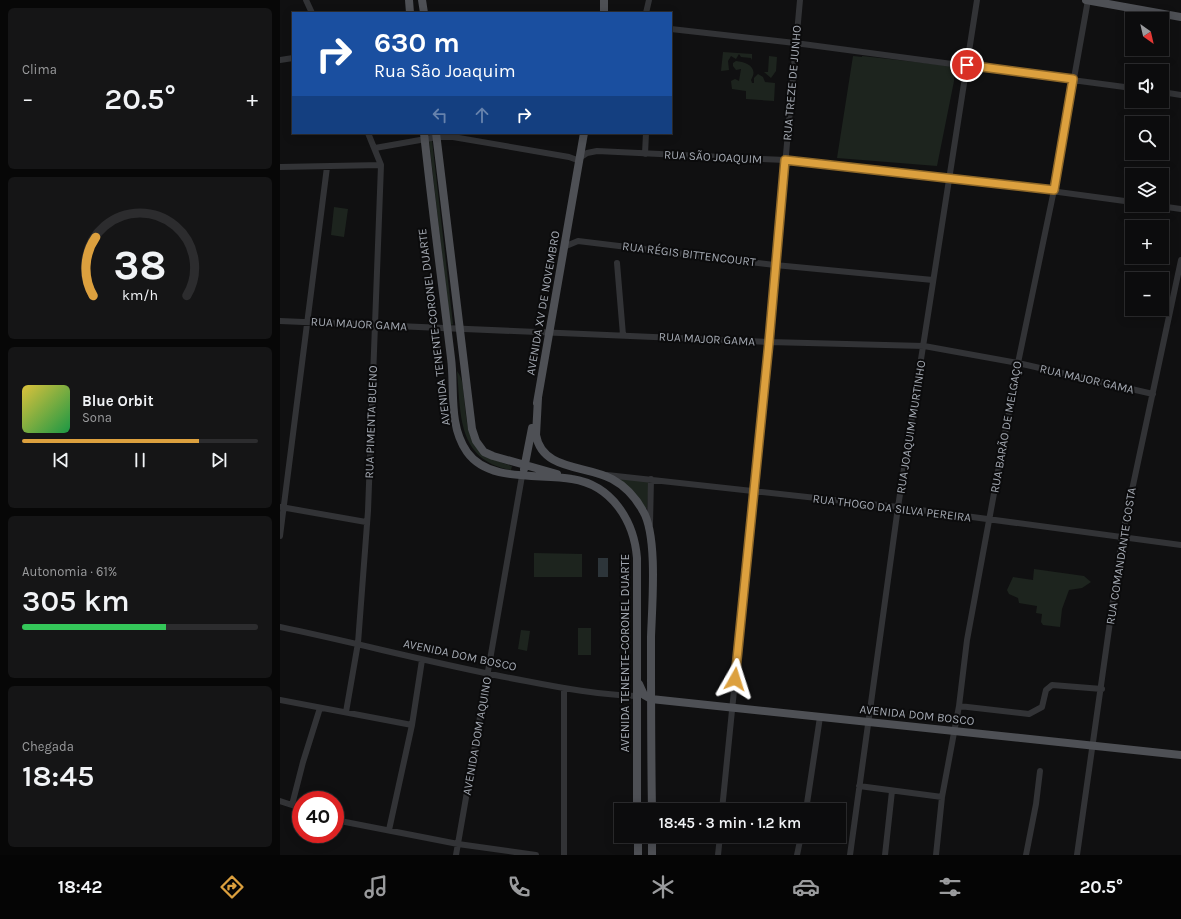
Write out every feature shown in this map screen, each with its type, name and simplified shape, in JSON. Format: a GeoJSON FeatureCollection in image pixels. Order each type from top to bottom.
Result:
{"type":"FeatureCollection","features":[{"type":"Feature","properties":{"kind":"main road"},"geometry":{"type":"LineString","coordinates":[[409,0],[410,12]]}},
{"type":"Feature","properties":{"kind":"main road"},"geometry":{"type":"LineString","coordinates":[[422,0],[424,12]]}},
{"type":"Feature","properties":{"kind":"main road"},"geometry":{"type":"LineString","coordinates":[[604,0],[604,12]]}},
{"type":"Feature","properties":{"kind":"main road"},"geometry":{"type":"LineString","coordinates":[[1087,0],[1181,17]]}},
{"type":"Feature","properties":{"kind":"main road","name":"AVENIDA XV DE NOVEMBRO"},"geometry":{"type":"LineString","coordinates":[[522,476],[551,333],[584,134]]}},
{"type":"Feature","properties":{"kind":"main road","name":"AVENIDA TENENTE-CORONEL DUARTE"},"geometry":{"type":"LineString","coordinates":[[436,135],[465,378],[472,429],[476,441],[484,452],[595,487],[614,501],[629,522],[634,536],[637,558],[637,803]]}},
{"type":"Feature","properties":{"kind":"main road","name":"AVENIDA TENENTE-CORONEL DUARTE"},"geometry":{"type":"LineString","coordinates":[[424,136],[446,329],[451,359],[456,424],[467,451],[479,464],[486,468],[522,476],[572,479]]}},
{"type":"Feature","properties":{"kind":"main road"},"geometry":{"type":"LineString","coordinates":[[451,359],[465,378]]}},
{"type":"Feature","properties":{"kind":"main road"},"geometry":{"type":"LineString","coordinates":[[538,398],[536,435],[537,441],[544,452],[554,461],[603,475],[620,484],[633,496],[643,510],[650,525],[652,566],[652,803]]}},
{"type":"Feature","properties":{"kind":"main road"},"geometry":{"type":"LineString","coordinates":[[637,680],[644,695],[651,699]]}},
{"type":"Feature","properties":{"kind":"main road","name":"AVENIDA DOM BOSCO"},"geometry":{"type":"LineString","coordinates":[[651,699],[1181,755]]}},
{"type":"Feature","properties":{"kind":"main road"},"geometry":{"type":"LineString","coordinates":[[638,843],[638,855]]}},
{"type":"Feature","properties":{"kind":"main road"},"geometry":{"type":"LineString","coordinates":[[652,843],[652,855]]}},
{"type":"Feature","properties":{"kind":"street"},"geometry":{"type":"LineString","coordinates":[[306,0],[312,12]]}},
{"type":"Feature","properties":{"kind":"street"},"geometry":{"type":"LineString","coordinates":[[646,12],[649,0]]}},
{"type":"Feature","properties":{"kind":"street","name":"RUA TREZE DE JUNHO"},"geometry":{"type":"LineString","coordinates":[[723,803],[769,342],[800,0]]}},
{"type":"Feature","properties":{"kind":"street","name":"RUA JOAQUIM MURTINHO"},"geometry":{"type":"LineString","coordinates":[[850,855],[898,507],[924,346],[948,177],[977,0]]}},
{"type":"Feature","properties":{"kind":"street","name":"RUA BARÃO DE MELGAÇO"},"geometry":{"type":"LineString","coordinates":[[936,855],[942,797],[955,732],[967,640],[1018,363],[1054,190],[1087,0]]}},
{"type":"Feature","properties":{"kind":"street"},"geometry":{"type":"LineString","coordinates":[[672,29],[795,43],[1125,87]]}},
{"type":"Feature","properties":{"kind":"street"},"geometry":{"type":"LineString","coordinates":[[280,60],[292,58]]}},
{"type":"Feature","properties":{"kind":"street"},"geometry":{"type":"LineString","coordinates":[[1169,93],[1181,95]]}},
{"type":"Feature","properties":{"kind":"street","name":"RUA PIMENTA BUENO"},"geometry":{"type":"LineString","coordinates":[[346,712],[358,643],[366,522],[381,164],[368,134]]}},
{"type":"Feature","properties":{"kind":"street"},"geometry":{"type":"LineString","coordinates":[[645,154],[646,134]]}},
{"type":"Feature","properties":{"kind":"street"},"geometry":{"type":"LineString","coordinates":[[375,148],[424,136],[436,135],[580,159]]}},
{"type":"Feature","properties":{"kind":"street","name":"RUA SÃO JOAQUIM"},"geometry":{"type":"LineString","coordinates":[[580,159],[587,152],[597,151],[785,160],[948,177],[1054,190],[1125,201]]}},
{"type":"Feature","properties":{"kind":"street"},"geometry":{"type":"LineString","coordinates":[[280,167],[327,167],[381,164]]}},
{"type":"Feature","properties":{"kind":"street"},"geometry":{"type":"LineString","coordinates":[[280,536],[282,507],[327,167]]}},
{"type":"Feature","properties":{"kind":"street"},"geometry":{"type":"LineString","coordinates":[[1169,207],[1181,209]]}},
{"type":"Feature","properties":{"kind":"street","name":"RUA RÉGIS BITTENCOURT"},"geometry":{"type":"LineString","coordinates":[[566,246],[578,241],[775,265],[933,280]]}},
{"type":"Feature","properties":{"kind":"street","name":"RUA COMANDANTE COSTA"},"geometry":{"type":"LineString","coordinates":[[1078,855],[1122,537],[1181,260]]}},
{"type":"Feature","properties":{"kind":"street"},"geometry":{"type":"LineString","coordinates":[[617,263],[623,335]]}},
{"type":"Feature","properties":{"kind":"street","name":"RUA MAJOR GAMA"},"geometry":{"type":"LineString","coordinates":[[280,321],[460,330],[623,335],[769,342],[924,346],[1018,363],[1153,394]]}},
{"type":"Feature","properties":{"kind":"street","name":"RUA THOGO DA SILVA PEREIRA"},"geometry":{"type":"LineString","coordinates":[[603,475],[898,507],[1181,545]]}},
{"type":"Feature","properties":{"kind":"street","name":"AVENIDA DOM AQUINO"},"geometry":{"type":"LineString","coordinates":[[456,855],[522,476]]}},
{"type":"Feature","properties":{"kind":"street"},"geometry":{"type":"LineString","coordinates":[[650,525],[651,479]]}},
{"type":"Feature","properties":{"kind":"street"},"geometry":{"type":"LineString","coordinates":[[282,507],[366,522]]}},
{"type":"Feature","properties":{"kind":"street","name":"AVENIDA DOM BOSCO"},"geometry":{"type":"LineString","coordinates":[[280,627],[358,643],[422,660],[487,674],[564,688],[637,696]]}},
{"type":"Feature","properties":{"kind":"street"},"geometry":{"type":"LineString","coordinates":[[389,830],[412,725],[422,660]]}},
{"type":"Feature","properties":{"kind":"street"},"geometry":{"type":"LineString","coordinates":[[959,706],[1029,714],[1042,707],[1046,690],[1052,685],[1102,689]]}},
{"type":"Feature","properties":{"kind":"street"},"geometry":{"type":"LineString","coordinates":[[564,688],[564,855]]}},
{"type":"Feature","properties":{"kind":"street"},"geometry":{"type":"LineString","coordinates":[[280,700],[412,725]]}},
{"type":"Feature","properties":{"kind":"street"},"geometry":{"type":"LineString","coordinates":[[296,791],[320,708]]}},
{"type":"Feature","properties":{"kind":"street"},"geometry":{"type":"LineString","coordinates":[[807,803],[820,717]]}},
{"type":"Feature","properties":{"kind":"street"},"geometry":{"type":"LineString","coordinates":[[1026,855],[1036,804],[1040,771]]}},
{"type":"Feature","properties":{"kind":"street"},"geometry":{"type":"LineString","coordinates":[[859,786],[942,797]]}},
{"type":"Feature","properties":{"kind":"street"},"geometry":{"type":"LineString","coordinates":[[885,855],[892,791]]}},
{"type":"Feature","properties":{"kind":"street"},"geometry":{"type":"LineString","coordinates":[[280,801],[292,805]]}},
{"type":"Feature","properties":{"kind":"street"},"geometry":{"type":"LineString","coordinates":[[344,822],[458,844],[536,855]]}},
{"type":"Feature","properties":{"kind":"street"},"geometry":{"type":"LineString","coordinates":[[718,855],[719,843]]}},
{"type":"Feature","properties":{"kind":"street"},"geometry":{"type":"LineString","coordinates":[[797,855],[800,843]]}},
{"type":"Feature","properties":{"kind":"shaded area"},"geometry":{"type":"Polygon","coordinates":[[[723,52],[752,54],[752,60],[751,58],[741,57],[739,54],[736,59],[731,56],[728,61],[729,70],[721,71],[723,52]]]}},
{"type":"Feature","properties":{"kind":"shaded area"},"geometry":{"type":"Polygon","coordinates":[[[769,56],[777,57],[776,71],[771,78],[764,72],[768,72],[769,56]]]}},
{"type":"Feature","properties":{"kind":"shaded area"},"geometry":{"type":"Polygon","coordinates":[[[853,56],[952,66],[954,70],[954,81],[937,166],[837,158],[853,56]]]}},
{"type":"Feature","properties":{"kind":"shaded area"},"geometry":{"type":"Polygon","coordinates":[[[736,61],[750,66],[753,72],[751,80],[752,83],[754,83],[754,78],[758,74],[763,77],[765,82],[775,83],[774,101],[746,99],[746,91],[732,89],[731,81],[735,79],[739,81],[741,69],[736,70],[733,66],[733,63],[736,61]]]}},
{"type":"Feature","properties":{"kind":"shaded area"},"geometry":{"type":"Polygon","coordinates":[[[432,140],[452,325],[450,324],[429,141],[432,140]]]}},
{"type":"Feature","properties":{"kind":"shaded area"},"geometry":{"type":"Polygon","coordinates":[[[334,207],[348,209],[344,237],[331,235],[334,207]]]}},
{"type":"Feature","properties":{"kind":"shaded area"},"geometry":{"type":"Polygon","coordinates":[[[457,371],[462,383],[467,423],[473,442],[487,456],[512,466],[511,470],[493,465],[480,456],[471,446],[465,433],[462,419],[457,371]]]}},
{"type":"Feature","properties":{"kind":"shaded area"},"geometry":{"type":"Polygon","coordinates":[[[615,478],[649,481],[647,508],[645,509],[615,478]]]}},
{"type":"Feature","properties":{"kind":"shaded area"},"geometry":{"type":"Polygon","coordinates":[[[534,553],[582,554],[582,577],[534,577],[534,553]]]}},
{"type":"Feature","properties":{"kind":"shaded area"},"geometry":{"type":"Polygon","coordinates":[[[598,558],[608,558],[608,577],[598,577],[598,558]]]}},
{"type":"Feature","properties":{"kind":"shaded area"},"geometry":{"type":"Polygon","coordinates":[[[1034,569],[1084,576],[1091,582],[1082,588],[1069,590],[1062,609],[1060,627],[1043,625],[1041,622],[1042,614],[1036,613],[1037,606],[1019,603],[1018,598],[1009,594],[1007,590],[1013,577],[1033,580],[1034,569]]]}},
{"type":"Feature","properties":{"kind":"shaded area"},"geometry":{"type":"Polygon","coordinates":[[[578,628],[591,628],[591,655],[578,655],[578,628]]]}},
{"type":"Feature","properties":{"kind":"shaded area"},"geometry":{"type":"Polygon","coordinates":[[[521,630],[530,631],[527,651],[518,649],[521,630]]]}},
{"type":"Feature","properties":{"kind":"route"},"geometry":{"type":"LineString","coordinates":[[735,679],[769,342],[785,160],[1054,190],[1073,79],[967,65]]}}]}
